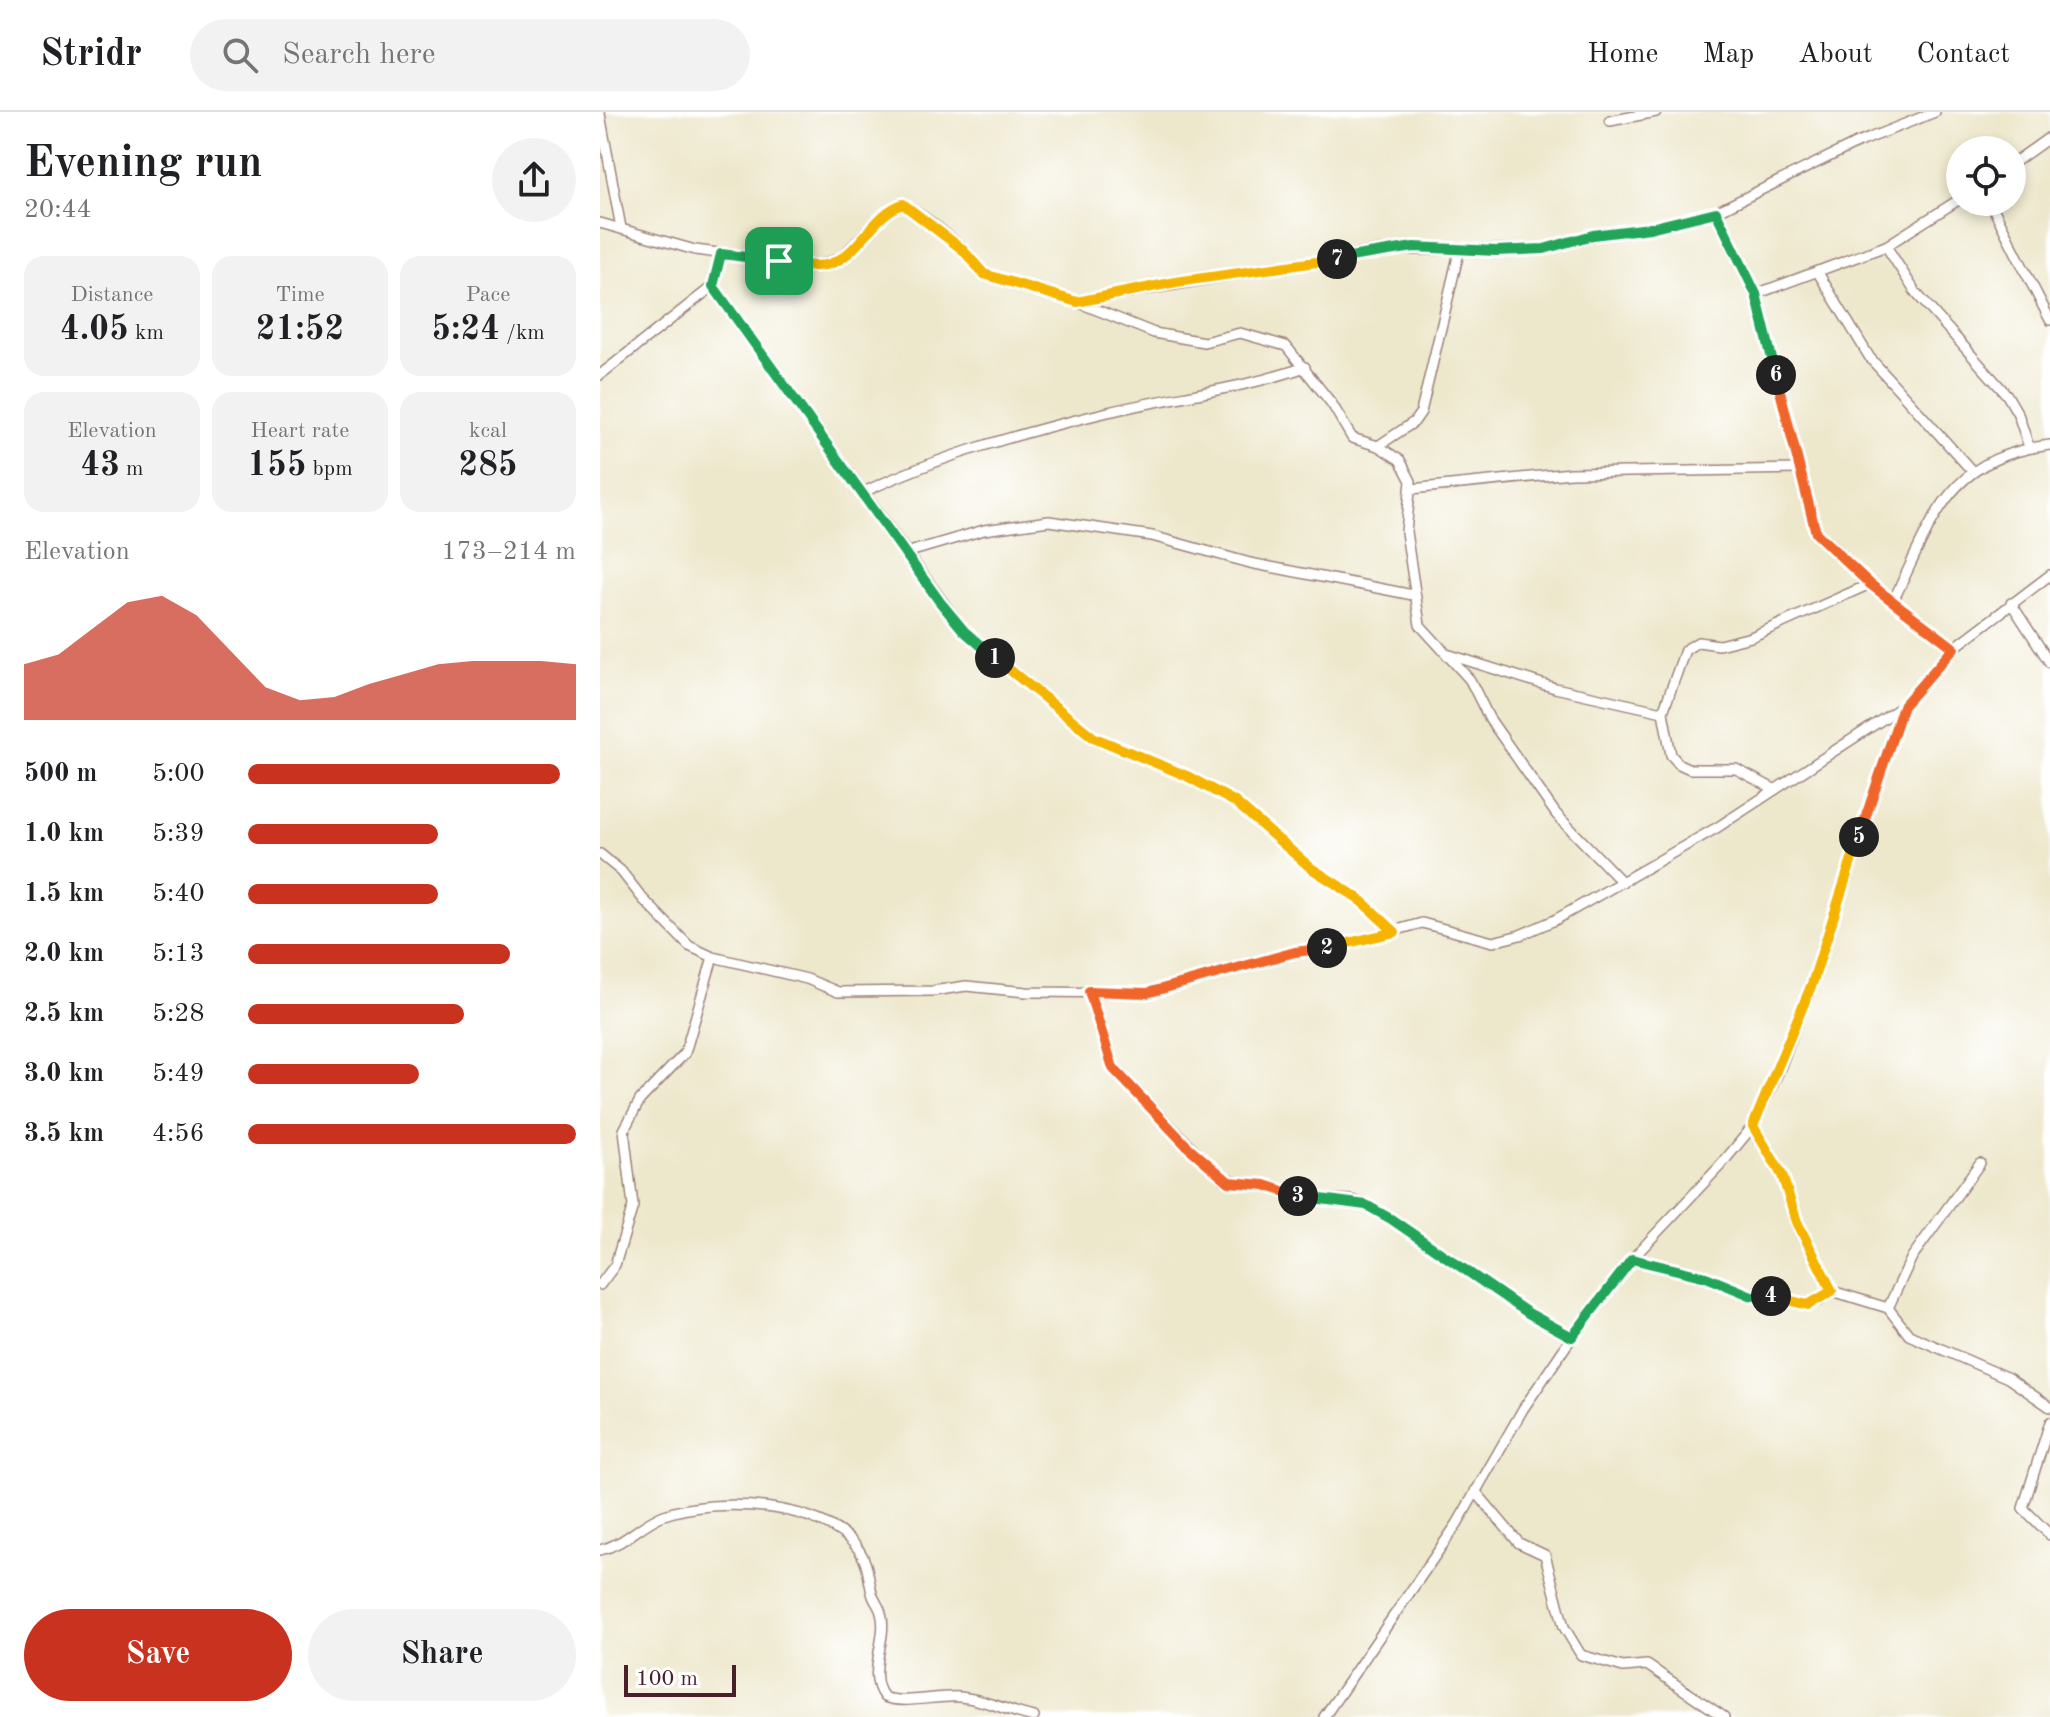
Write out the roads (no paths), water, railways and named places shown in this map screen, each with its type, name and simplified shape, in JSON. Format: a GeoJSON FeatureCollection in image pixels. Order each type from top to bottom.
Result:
{"type":"FeatureCollection","features":[{"type":"Feature","properties":{"kind":"street"},"geometry":{"type":"LineString","coordinates":[[1610,121],[1656,112]]}},
{"type":"Feature","properties":{"kind":"street"},"geometry":{"type":"LineString","coordinates":[[1077,302],[1383,250],[1544,249],[1593,235],[1650,228],[1716,212],[1857,143],[1935,112]]}},
{"type":"Feature","properties":{"kind":"street"},"geometry":{"type":"LineString","coordinates":[[600,114],[621,228]]}},
{"type":"Feature","properties":{"kind":"street"},"geometry":{"type":"LineString","coordinates":[[2026,154],[2050,137]]}},
{"type":"Feature","properties":{"kind":"street"},"geometry":{"type":"LineString","coordinates":[[600,223],[721,254],[827,265],[841,258],[886,213],[903,204],[962,249],[984,274],[1077,302],[1154,333],[1194,341],[1245,334],[1286,346],[1332,404],[1348,434],[1358,442],[1378,446],[1400,460],[1411,481],[1406,532],[1413,595],[1420,625],[1470,680],[1489,718],[1556,814],[1622,882]]}},
{"type":"Feature","properties":{"kind":"street"},"geometry":{"type":"LineString","coordinates":[[1756,294],[1886,246],[1946,208]]}},
{"type":"Feature","properties":{"kind":"street"},"geometry":{"type":"LineString","coordinates":[[1716,212],[1756,294],[1816,533],[1870,584],[1954,648]]}},
{"type":"Feature","properties":{"kind":"street"},"geometry":{"type":"LineString","coordinates":[[1997,216],[2050,320]]}},
{"type":"Feature","properties":{"kind":"street"},"geometry":{"type":"LineString","coordinates":[[1886,246],[1916,293],[2007,395],[2018,414],[2029,447]]}},
{"type":"Feature","properties":{"kind":"street"},"geometry":{"type":"LineString","coordinates":[[1378,446],[1414,422],[1421,412],[1460,248]]}},
{"type":"Feature","properties":{"kind":"street"},"geometry":{"type":"LineString","coordinates":[[600,375],[713,286],[721,254]]}},
{"type":"Feature","properties":{"kind":"street"},"geometry":{"type":"LineString","coordinates":[[1817,271],[1870,358],[1972,471]]}},
{"type":"Feature","properties":{"kind":"street"},"geometry":{"type":"LineString","coordinates":[[713,286],[964,631],[1080,728],[1187,776],[1235,802],[1311,868],[1358,898],[1395,932]]}},
{"type":"Feature","properties":{"kind":"street"},"geometry":{"type":"LineString","coordinates":[[864,492],[964,451],[1110,412],[1229,391],[1305,367]]}},
{"type":"Feature","properties":{"kind":"street"},"geometry":{"type":"LineString","coordinates":[[1893,601],[1954,486],[1972,471],[2029,447],[2050,445]]}},
{"type":"Feature","properties":{"kind":"street"},"geometry":{"type":"LineString","coordinates":[[1411,489],[1571,473],[1799,469]]}},
{"type":"Feature","properties":{"kind":"street"},"geometry":{"type":"LineString","coordinates":[[906,553],[984,530],[1049,521],[1152,536],[1250,563],[1413,595]]}},
{"type":"Feature","properties":{"kind":"street"},"geometry":{"type":"LineString","coordinates":[[600,854],[621,871],[689,946],[713,957],[807,979],[838,992],[933,991],[966,986],[1026,992],[1147,993],[1295,952],[1395,932],[1422,923],[1493,942],[1555,920],[1718,827],[1903,706],[1954,648],[2050,575]]}},
{"type":"Feature","properties":{"kind":"street"},"geometry":{"type":"LineString","coordinates":[[1774,789],[1736,769],[1690,769],[1679,764],[1668,747],[1663,712],[1685,650],[1691,645],[1719,645],[1751,637],[1870,584]]}},
{"type":"Feature","properties":{"kind":"street"},"geometry":{"type":"LineString","coordinates":[[2011,603],[2050,663]]}},
{"type":"Feature","properties":{"kind":"street"},"geometry":{"type":"LineString","coordinates":[[1447,654],[1582,695],[1663,712]]}},
{"type":"Feature","properties":{"kind":"street"},"geometry":{"type":"LineString","coordinates":[[1324,1717],[1457,1524],[1523,1409],[1572,1337],[1632,1259],[1720,1166],[1753,1126],[1812,984],[1903,706]]}},
{"type":"Feature","properties":{"kind":"street"},"geometry":{"type":"LineString","coordinates":[[600,1285],[615,1265],[633,1206],[624,1130],[640,1100],[685,1053],[713,957]]}},
{"type":"Feature","properties":{"kind":"street"},"geometry":{"type":"LineString","coordinates":[[1089,991],[1113,1068],[1223,1179],[1270,1187],[1303,1198],[1352,1200],[1366,1205],[1517,1307],[1572,1337]]}},
{"type":"Feature","properties":{"kind":"street"},"geometry":{"type":"LineString","coordinates":[[1753,1126],[1782,1175],[1797,1222],[1832,1291],[1888,1308],[1909,1335],[1922,1343],[2008,1378],[2050,1407]]}},
{"type":"Feature","properties":{"kind":"street"},"geometry":{"type":"LineString","coordinates":[[1888,1308],[1912,1257],[1980,1163]]}},
{"type":"Feature","properties":{"kind":"street"},"geometry":{"type":"LineString","coordinates":[[1632,1259],[1706,1277],[1752,1296],[1774,1296],[1800,1304],[1819,1301],[1832,1291]]}},
{"type":"Feature","properties":{"kind":"street"},"geometry":{"type":"LineString","coordinates":[[2050,1422],[2023,1508],[2050,1535]]}},
{"type":"Feature","properties":{"kind":"street"},"geometry":{"type":"LineString","coordinates":[[1475,1491],[1519,1543],[1545,1555],[1564,1627],[1583,1657],[1623,1667],[1647,1665],[1724,1717]]}},
{"type":"Feature","properties":{"kind":"street"},"geometry":{"type":"LineString","coordinates":[[600,1550],[626,1541],[652,1520],[693,1507],[774,1508],[809,1515],[844,1534],[859,1550],[867,1566],[881,1613],[878,1683],[884,1697],[899,1702],[931,1695],[959,1697],[1034,1717]]}}]}
